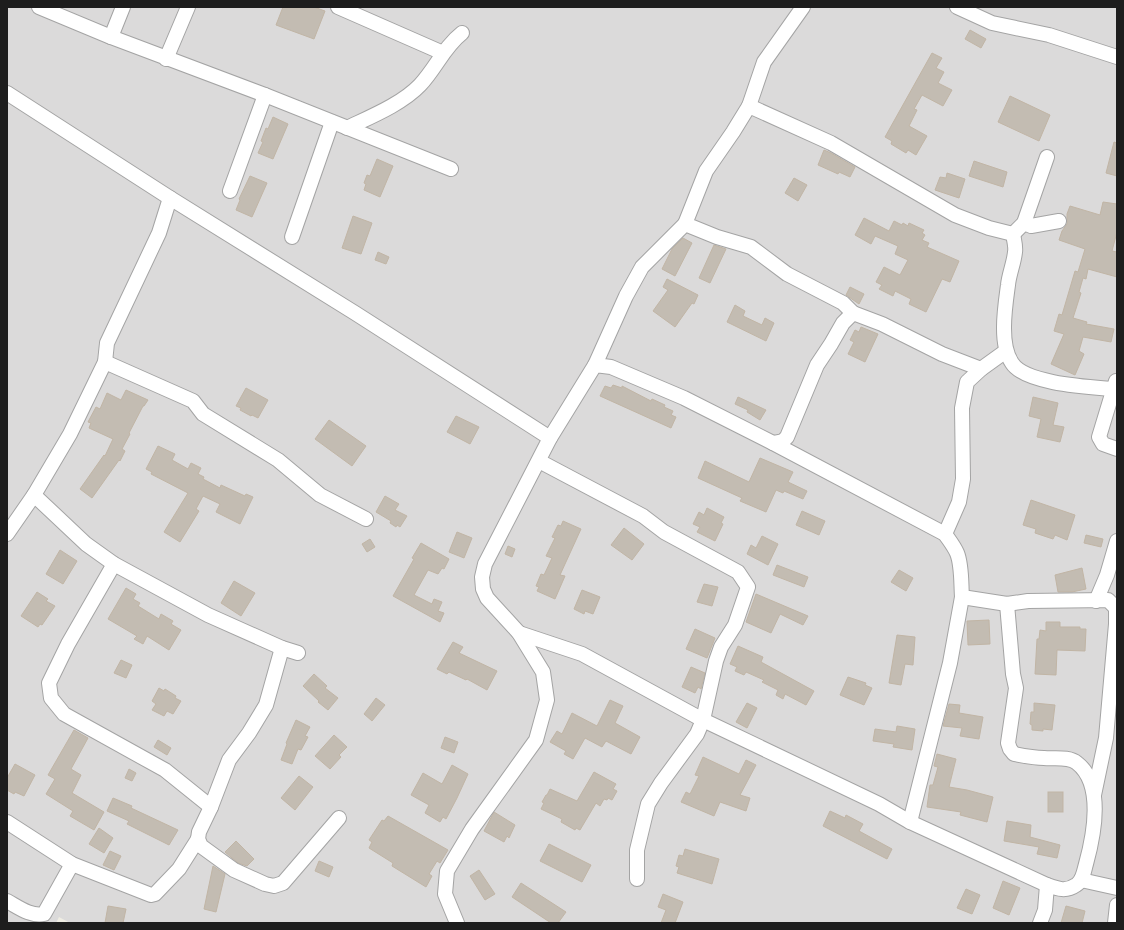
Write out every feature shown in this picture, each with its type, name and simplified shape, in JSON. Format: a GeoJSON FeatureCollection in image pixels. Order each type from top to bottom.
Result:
{"type":"FeatureCollection","features":[{"type":"Feature","properties":{"kind":"street"},"geometry":{"type":"LineString","coordinates":[[39,7],[166,59],[265,94],[451,170]]}},
{"type":"Feature","properties":{"kind":"street"},"geometry":{"type":"LineString","coordinates":[[111,37],[123,7]]}},
{"type":"Feature","properties":{"kind":"street"},"geometry":{"type":"LineString","coordinates":[[166,59],[188,7]]}},
{"type":"Feature","properties":{"kind":"street"},"geometry":{"type":"LineString","coordinates":[[338,7],[443,53]]}},
{"type":"Feature","properties":{"kind":"street"},"geometry":{"type":"LineString","coordinates":[[457,923],[445,894],[447,872],[472,829],[536,740],[547,700],[543,672],[519,633],[487,598],[483,589],[482,577],[485,564],[550,438],[595,365],[626,296],[642,267],[685,224],[706,171],[749,106],[764,62],[803,7]]}},
{"type":"Feature","properties":{"kind":"street"},"geometry":{"type":"LineString","coordinates":[[957,7],[992,23],[1050,35],[1117,58]]}},
{"type":"Feature","properties":{"kind":"street"},"geometry":{"type":"LineString","coordinates":[[346,128],[408,95],[420,85],[455,38],[462,33]]}},
{"type":"Feature","properties":{"kind":"street"},"geometry":{"type":"LineString","coordinates":[[7,93],[170,198],[355,313],[550,438]]}},
{"type":"Feature","properties":{"kind":"street"},"geometry":{"type":"LineString","coordinates":[[230,192],[265,94]]}},
{"type":"Feature","properties":{"kind":"street"},"geometry":{"type":"LineString","coordinates":[[749,106],[830,143],[955,214],[989,228],[1013,234]]}},
{"type":"Feature","properties":{"kind":"street"},"geometry":{"type":"LineString","coordinates":[[292,237],[332,122]]}},
{"type":"Feature","properties":{"kind":"street"},"geometry":{"type":"LineString","coordinates":[[1013,234],[1024,222],[1047,157]]}},
{"type":"Feature","properties":{"kind":"street"},"geometry":{"type":"LineString","coordinates":[[7,534],[34,496],[70,434],[105,362],[107,343],[125,301],[159,233],[170,198]]}},
{"type":"Feature","properties":{"kind":"street"},"geometry":{"type":"LineString","coordinates":[[1024,222],[1030,226],[1059,221]]}},
{"type":"Feature","properties":{"kind":"street"},"geometry":{"type":"LineString","coordinates":[[685,224],[717,237],[751,247],[787,274],[843,303],[853,313],[882,324],[942,354],[981,369]]}},
{"type":"Feature","properties":{"kind":"street"},"geometry":{"type":"LineString","coordinates":[[1013,234],[1016,251],[1008,282],[1004,315],[1006,351],[1012,364],[1026,374],[1036,378],[1068,384],[1115,385],[1099,437],[1103,444],[1117,449]]}},
{"type":"Feature","properties":{"kind":"street"},"geometry":{"type":"LineString","coordinates":[[773,443],[783,441],[788,437],[817,365],[844,323],[853,313]]}},
{"type":"Feature","properties":{"kind":"street"},"geometry":{"type":"LineString","coordinates":[[945,534],[959,502],[964,480],[962,408],[967,382],[981,369],[1006,351]]}},
{"type":"Feature","properties":{"kind":"street"},"geometry":{"type":"LineString","coordinates":[[105,362],[193,401],[204,414],[278,460],[320,495],[366,519]]}},
{"type":"Feature","properties":{"kind":"street"},"geometry":{"type":"LineString","coordinates":[[595,365],[611,367],[660,387],[773,443],[945,534],[954,547],[958,555],[960,566],[962,597],[950,663],[910,822]]}},
{"type":"Feature","properties":{"kind":"street"},"geometry":{"type":"LineString","coordinates":[[539,461],[643,516],[664,532],[738,572],[748,587],[735,625],[721,646],[718,654],[703,720],[697,734],[660,783],[648,804],[637,850],[637,878]]}},
{"type":"Feature","properties":{"kind":"street"},"geometry":{"type":"LineString","coordinates":[[34,496],[86,544],[114,564],[208,615],[282,648],[298,653]]}},
{"type":"Feature","properties":{"kind":"street"},"geometry":{"type":"LineString","coordinates":[[1096,601],[1107,575],[1117,541]]}},
{"type":"Feature","properties":{"kind":"street"},"geometry":{"type":"LineString","coordinates":[[114,564],[68,644],[49,682],[51,698],[64,714],[165,770],[211,806]]}},
{"type":"Feature","properties":{"kind":"street"},"geometry":{"type":"LineString","coordinates":[[519,633],[582,654],[703,720],[879,804],[910,822],[1047,886],[1061,890],[1076,885],[1081,880],[1090,850],[1094,821],[1094,795],[1106,738],[1116,608],[1108,600],[1028,601],[1007,604],[962,597]]}},
{"type":"Feature","properties":{"kind":"street"},"geometry":{"type":"LineString","coordinates":[[1007,604],[1013,674],[1016,688],[1008,743],[1010,749],[1014,754],[1044,758],[1059,758],[1076,762],[1088,774],[1094,795]]}},
{"type":"Feature","properties":{"kind":"street"},"geometry":{"type":"LineString","coordinates":[[7,822],[72,864],[151,895],[155,894],[179,869],[198,839],[229,760],[250,733],[266,705],[282,648]]}},
{"type":"Feature","properties":{"kind":"street"},"geometry":{"type":"LineString","coordinates":[[198,839],[201,846],[234,870],[265,884],[274,886],[283,883],[339,818]]}},
{"type":"Feature","properties":{"kind":"street"},"geometry":{"type":"LineString","coordinates":[[7,901],[32,914],[44,914],[72,864]]}},
{"type":"Feature","properties":{"kind":"street"},"geometry":{"type":"LineString","coordinates":[[1081,880],[1117,892]]}},
{"type":"Feature","properties":{"kind":"street"},"geometry":{"type":"LineString","coordinates":[[1040,923],[1045,910],[1047,886]]}},
{"type":"Feature","properties":{"kind":"street"},"geometry":{"type":"LineString","coordinates":[[1115,923],[1117,905]]}},
{"type":"Feature","properties":{"kind":"shaded area"},"geometry":{"type":"Polygon","coordinates":[[[7,7],[1117,7],[1117,923],[70,923],[59,917],[56,923],[7,923],[7,7]]]}},
{"type":"Feature","properties":{"kind":"building"},"geometry":{"type":"Polygon","coordinates":[[[283,7],[314,7],[325,11],[314,39],[276,25],[283,7]]]}},
{"type":"Feature","properties":{"kind":"building"},"geometry":{"type":"Polygon","coordinates":[[[970,30],[986,39],[981,48],[965,39],[970,30]]]}},
{"type":"Feature","properties":{"kind":"building"},"geometry":{"type":"Polygon","coordinates":[[[932,53],[942,58],[936,68],[944,72],[938,83],[952,90],[943,106],[922,95],[914,109],[917,110],[909,126],[927,136],[916,155],[908,150],[906,153],[891,144],[892,141],[885,137],[932,53]]]}},
{"type":"Feature","properties":{"kind":"building"},"geometry":{"type":"Polygon","coordinates":[[[1010,96],[1050,115],[1039,141],[998,122],[1010,96]]]}},
{"type":"Feature","properties":{"kind":"building"},"geometry":{"type":"Polygon","coordinates":[[[273,117],[288,124],[273,159],[258,153],[263,142],[261,141],[266,128],[268,129],[273,117]]]}},
{"type":"Feature","properties":{"kind":"building"},"geometry":{"type":"Polygon","coordinates":[[[1114,142],[1117,143],[1117,176],[1106,173],[1114,142]]]}},
{"type":"Feature","properties":{"kind":"building"},"geometry":{"type":"Polygon","coordinates":[[[824,150],[855,167],[850,177],[839,172],[838,174],[818,165],[824,150]]]}},
{"type":"Feature","properties":{"kind":"building"},"geometry":{"type":"Polygon","coordinates":[[[377,159],[393,166],[380,197],[364,190],[366,184],[364,183],[367,175],[370,176],[377,159]]]}},
{"type":"Feature","properties":{"kind":"building"},"geometry":{"type":"Polygon","coordinates":[[[974,161],[1007,172],[1003,187],[969,176],[974,161]]]}},
{"type":"Feature","properties":{"kind":"building"},"geometry":{"type":"Polygon","coordinates":[[[947,173],[965,179],[959,198],[935,190],[940,177],[946,178],[947,173]]]}},
{"type":"Feature","properties":{"kind":"building"},"geometry":{"type":"Polygon","coordinates":[[[250,176],[267,183],[252,217],[236,210],[240,200],[239,199],[250,176]]]}},
{"type":"Feature","properties":{"kind":"building"},"geometry":{"type":"Polygon","coordinates":[[[794,178],[807,185],[798,201],[785,193],[794,178]]]}},
{"type":"Feature","properties":{"kind":"building"},"geometry":{"type":"Polygon","coordinates":[[[1103,202],[1117,204],[1117,232],[1112,251],[1117,252],[1117,277],[1088,269],[1086,279],[1083,278],[1079,292],[1081,293],[1073,318],[1087,322],[1086,324],[1114,329],[1111,342],[1083,337],[1079,351],[1084,354],[1075,375],[1051,364],[1064,334],[1054,331],[1059,314],[1062,315],[1075,271],[1078,272],[1085,249],[1059,240],[1062,231],[1067,224],[1067,214],[1070,206],[1100,215],[1103,202]]]}},
{"type":"Feature","properties":{"kind":"building"},"geometry":{"type":"Polygon","coordinates":[[[353,216],[372,223],[361,254],[342,248],[353,216]]]}},
{"type":"Feature","properties":{"kind":"building"},"geometry":{"type":"Polygon","coordinates":[[[864,218],[889,231],[894,221],[908,226],[909,223],[924,230],[922,233],[925,235],[922,240],[929,243],[927,247],[959,261],[950,282],[942,279],[926,312],[909,304],[911,299],[895,291],[893,296],[879,289],[882,285],[876,282],[884,267],[900,275],[908,260],[895,254],[898,246],[875,236],[871,244],[855,235],[864,218]]]}},
{"type":"Feature","properties":{"kind":"building"},"geometry":{"type":"Polygon","coordinates":[[[683,238],[692,243],[675,276],[662,269],[672,249],[683,238]]]}},
{"type":"Feature","properties":{"kind":"building"},"geometry":{"type":"Polygon","coordinates":[[[714,245],[726,249],[710,283],[699,278],[714,245]]]}},
{"type":"Feature","properties":{"kind":"building"},"geometry":{"type":"Polygon","coordinates":[[[378,252],[389,257],[386,264],[375,260],[378,252]]]}},
{"type":"Feature","properties":{"kind":"building"},"geometry":{"type":"Polygon","coordinates":[[[667,279],[698,295],[694,304],[692,303],[675,327],[653,311],[668,290],[663,287],[667,279]]]}},
{"type":"Feature","properties":{"kind":"building"},"geometry":{"type":"Polygon","coordinates":[[[850,287],[864,294],[859,304],[846,295],[850,287]]]}},
{"type":"Feature","properties":{"kind":"building"},"geometry":{"type":"Polygon","coordinates":[[[735,305],[745,311],[743,316],[762,325],[765,318],[774,323],[766,341],[727,322],[735,305]]]}},
{"type":"Feature","properties":{"kind":"building"},"geometry":{"type":"Polygon","coordinates":[[[861,327],[878,334],[865,362],[848,354],[854,342],[850,340],[855,330],[859,332],[861,327]]]}},
{"type":"Feature","properties":{"kind":"building"},"geometry":{"type":"Polygon","coordinates":[[[613,385],[622,388],[622,386],[651,401],[652,399],[665,405],[664,407],[673,411],[671,415],[676,417],[671,428],[600,396],[605,386],[611,388],[613,385]]]}},
{"type":"Feature","properties":{"kind":"building"},"geometry":{"type":"Polygon","coordinates":[[[246,388],[268,400],[258,418],[240,410],[241,408],[236,406],[246,388]]]}},
{"type":"Feature","properties":{"kind":"building"},"geometry":{"type":"Polygon","coordinates":[[[126,390],[148,400],[143,406],[129,433],[130,434],[122,449],[125,451],[120,461],[119,460],[92,498],[80,489],[104,455],[105,456],[113,439],[89,428],[91,423],[88,422],[96,407],[100,409],[107,393],[121,400],[126,390]]]}},
{"type":"Feature","properties":{"kind":"building"},"geometry":{"type":"Polygon","coordinates":[[[738,397],[766,410],[760,420],[747,412],[748,410],[735,404],[738,397]]]}},
{"type":"Feature","properties":{"kind":"building"},"geometry":{"type":"Polygon","coordinates":[[[1033,397],[1058,403],[1053,425],[1064,427],[1060,442],[1037,437],[1041,419],[1029,416],[1033,397]]]}},
{"type":"Feature","properties":{"kind":"building"},"geometry":{"type":"Polygon","coordinates":[[[456,416],[479,427],[470,444],[447,432],[456,416]]]}},
{"type":"Feature","properties":{"kind":"building"},"geometry":{"type":"Polygon","coordinates":[[[329,420],[366,446],[352,466],[315,439],[329,420]]]}},
{"type":"Feature","properties":{"kind":"building"},"geometry":{"type":"Polygon","coordinates":[[[158,446],[175,454],[172,460],[188,469],[191,463],[201,468],[198,474],[204,477],[203,479],[220,488],[221,485],[245,496],[246,494],[253,497],[240,524],[216,512],[220,504],[203,496],[196,509],[199,511],[180,542],[164,532],[188,493],[151,474],[152,472],[146,469],[158,446]]]}},
{"type":"Feature","properties":{"kind":"building"},"geometry":{"type":"Polygon","coordinates":[[[760,458],[793,472],[788,482],[807,491],[803,499],[784,491],[783,493],[776,490],[766,512],[740,501],[742,498],[698,478],[705,461],[749,482],[760,458]]]}},
{"type":"Feature","properties":{"kind":"building"},"geometry":{"type":"Polygon","coordinates":[[[385,496],[399,504],[395,510],[407,516],[400,527],[397,525],[396,527],[390,523],[391,521],[376,512],[385,496]]]}},
{"type":"Feature","properties":{"kind":"building"},"geometry":{"type":"Polygon","coordinates":[[[1031,500],[1075,515],[1067,540],[1055,535],[1053,539],[1035,533],[1036,529],[1023,525],[1031,500]]]}},
{"type":"Feature","properties":{"kind":"building"},"geometry":{"type":"Polygon","coordinates":[[[707,508],[724,517],[721,523],[723,524],[715,541],[697,532],[700,527],[693,524],[699,512],[704,515],[707,508]]]}},
{"type":"Feature","properties":{"kind":"building"},"geometry":{"type":"Polygon","coordinates":[[[802,511],[825,521],[819,535],[796,525],[802,511]]]}},
{"type":"Feature","properties":{"kind":"building"},"geometry":{"type":"Polygon","coordinates":[[[563,521],[581,529],[560,575],[565,576],[555,599],[537,591],[539,587],[536,586],[541,574],[544,575],[552,558],[546,556],[555,538],[552,537],[558,525],[561,526],[563,521]]]}},
{"type":"Feature","properties":{"kind":"building"},"geometry":{"type":"Polygon","coordinates":[[[624,528],[644,544],[632,560],[611,545],[624,528]]]}},
{"type":"Feature","properties":{"kind":"building"},"geometry":{"type":"Polygon","coordinates":[[[457,532],[472,538],[464,558],[449,552],[457,532]]]}},
{"type":"Feature","properties":{"kind":"building"},"geometry":{"type":"Polygon","coordinates":[[[1086,535],[1103,539],[1101,547],[1084,543],[1086,535]]]}},
{"type":"Feature","properties":{"kind":"building"},"geometry":{"type":"Polygon","coordinates":[[[762,536],[778,544],[768,565],[747,554],[751,545],[756,548],[762,536]]]}},
{"type":"Feature","properties":{"kind":"building"},"geometry":{"type":"Polygon","coordinates":[[[370,539],[375,547],[367,552],[362,544],[370,539]]]}},
{"type":"Feature","properties":{"kind":"building"},"geometry":{"type":"Polygon","coordinates":[[[421,543],[449,559],[444,569],[442,568],[438,574],[428,570],[414,595],[432,604],[434,599],[442,602],[438,611],[444,613],[440,622],[393,596],[414,559],[412,558],[421,543]]]}},
{"type":"Feature","properties":{"kind":"building"},"geometry":{"type":"Polygon","coordinates":[[[508,546],[515,549],[512,557],[505,554],[508,546]]]}},
{"type":"Feature","properties":{"kind":"building"},"geometry":{"type":"Polygon","coordinates":[[[60,550],[77,561],[63,584],[46,574],[60,550]]]}},
{"type":"Feature","properties":{"kind":"building"},"geometry":{"type":"Polygon","coordinates":[[[777,565],[808,577],[804,587],[773,575],[777,565]]]}},
{"type":"Feature","properties":{"kind":"building"},"geometry":{"type":"Polygon","coordinates":[[[1082,568],[1086,589],[1072,592],[1058,592],[1055,575],[1082,568]]]}},
{"type":"Feature","properties":{"kind":"building"},"geometry":{"type":"Polygon","coordinates":[[[899,570],[913,578],[906,591],[891,582],[899,570]]]}},
{"type":"Feature","properties":{"kind":"building"},"geometry":{"type":"Polygon","coordinates":[[[234,581],[255,593],[241,616],[221,603],[234,581]]]}},
{"type":"Feature","properties":{"kind":"building"},"geometry":{"type":"Polygon","coordinates":[[[704,584],[718,587],[712,606],[697,602],[704,584]]]}},
{"type":"Feature","properties":{"kind":"building"},"geometry":{"type":"Polygon","coordinates":[[[126,588],[136,594],[133,599],[140,603],[138,606],[159,619],[161,614],[173,621],[171,624],[181,630],[169,650],[147,636],[143,644],[134,639],[137,636],[108,619],[126,588]]]}},
{"type":"Feature","properties":{"kind":"building"},"geometry":{"type":"Polygon","coordinates":[[[582,590],[600,597],[593,614],[585,611],[584,614],[574,609],[582,590]]]}},
{"type":"Feature","properties":{"kind":"building"},"geometry":{"type":"Polygon","coordinates":[[[37,592],[48,599],[46,601],[55,606],[42,625],[40,624],[38,627],[21,616],[37,592]]]}},
{"type":"Feature","properties":{"kind":"building"},"geometry":{"type":"Polygon","coordinates":[[[756,594],[808,616],[803,625],[780,614],[771,633],[746,622],[756,594]]]}},
{"type":"Feature","properties":{"kind":"building"},"geometry":{"type":"Polygon","coordinates":[[[989,620],[990,644],[968,645],[967,621],[989,620]]]}},
{"type":"Feature","properties":{"kind":"building"},"geometry":{"type":"Polygon","coordinates":[[[1046,622],[1060,622],[1060,627],[1080,627],[1080,629],[1086,629],[1085,651],[1057,650],[1056,675],[1035,674],[1037,639],[1039,639],[1040,630],[1046,631],[1046,622]]]}},
{"type":"Feature","properties":{"kind":"building"},"geometry":{"type":"Polygon","coordinates":[[[695,629],[715,638],[707,658],[686,649],[695,629]]]}},
{"type":"Feature","properties":{"kind":"building"},"geometry":{"type":"Polygon","coordinates":[[[897,635],[915,637],[913,665],[905,664],[901,685],[889,683],[897,635]]]}},
{"type":"Feature","properties":{"kind":"building"},"geometry":{"type":"Polygon","coordinates":[[[453,642],[463,647],[459,653],[497,671],[487,690],[467,679],[466,680],[449,672],[447,674],[437,669],[453,642]]]}},
{"type":"Feature","properties":{"kind":"building"},"geometry":{"type":"Polygon","coordinates":[[[738,646],[763,657],[761,662],[814,691],[806,705],[785,694],[783,699],[776,695],[778,690],[762,682],[764,680],[746,672],[744,675],[735,671],[737,667],[730,664],[738,646]]]}},
{"type":"Feature","properties":{"kind":"building"},"geometry":{"type":"Polygon","coordinates":[[[121,660],[132,665],[126,678],[114,673],[121,660]]]}},
{"type":"Feature","properties":{"kind":"building"},"geometry":{"type":"Polygon","coordinates":[[[691,667],[705,673],[701,689],[698,687],[695,693],[682,687],[691,667]]]}},
{"type":"Feature","properties":{"kind":"building"},"geometry":{"type":"Polygon","coordinates":[[[314,674],[327,686],[325,688],[338,698],[328,710],[303,686],[314,674]]]}},
{"type":"Feature","properties":{"kind":"building"},"geometry":{"type":"Polygon","coordinates":[[[848,677],[866,683],[865,685],[872,688],[864,705],[840,695],[848,677]]]}},
{"type":"Feature","properties":{"kind":"building"},"geometry":{"type":"Polygon","coordinates":[[[159,688],[164,691],[165,689],[181,701],[173,714],[167,711],[164,716],[152,710],[156,704],[152,701],[159,688]]]}},
{"type":"Feature","properties":{"kind":"building"},"geometry":{"type":"Polygon","coordinates":[[[376,698],[385,705],[372,721],[364,714],[376,698]]]}},
{"type":"Feature","properties":{"kind":"building"},"geometry":{"type":"Polygon","coordinates":[[[610,700],[623,706],[615,723],[640,737],[631,754],[606,741],[602,747],[585,738],[573,759],[564,754],[566,751],[550,742],[557,731],[562,734],[572,713],[597,726],[610,700]]]}},
{"type":"Feature","properties":{"kind":"building"},"geometry":{"type":"Polygon","coordinates":[[[747,703],[757,708],[747,728],[736,722],[747,703]]]}},
{"type":"Feature","properties":{"kind":"building"},"geometry":{"type":"Polygon","coordinates":[[[1034,703],[1055,705],[1052,730],[1032,730],[1032,725],[1030,724],[1031,712],[1034,712],[1034,703]]]}},
{"type":"Feature","properties":{"kind":"building"},"geometry":{"type":"Polygon","coordinates":[[[949,704],[960,705],[959,713],[983,717],[979,739],[960,736],[962,728],[943,726],[949,704]]]}},
{"type":"Feature","properties":{"kind":"building"},"geometry":{"type":"Polygon","coordinates":[[[296,720],[310,727],[305,736],[308,737],[301,750],[298,749],[292,764],[281,760],[287,744],[286,743],[296,720]]]}},
{"type":"Feature","properties":{"kind":"building"},"geometry":{"type":"Polygon","coordinates":[[[897,726],[915,729],[912,750],[893,747],[894,744],[873,741],[875,729],[896,732],[897,726]]]}},
{"type":"Feature","properties":{"kind":"building"},"geometry":{"type":"Polygon","coordinates":[[[74,730],[88,738],[71,769],[81,775],[72,793],[104,812],[94,830],[70,816],[73,811],[46,794],[55,779],[48,775],[74,730]]]}},
{"type":"Feature","properties":{"kind":"building"},"geometry":{"type":"Polygon","coordinates":[[[334,735],[347,747],[339,755],[341,757],[330,769],[315,756],[334,735]]]}},
{"type":"Feature","properties":{"kind":"building"},"geometry":{"type":"Polygon","coordinates":[[[445,737],[458,742],[454,753],[441,748],[445,737]]]}},
{"type":"Feature","properties":{"kind":"building"},"geometry":{"type":"Polygon","coordinates":[[[158,740],[171,748],[167,755],[154,747],[158,740]]]}},
{"type":"Feature","properties":{"kind":"building"},"geometry":{"type":"Polygon","coordinates":[[[937,754],[956,759],[949,787],[993,797],[987,822],[960,815],[961,812],[927,807],[930,785],[933,785],[938,767],[934,766],[937,754]]]}},
{"type":"Feature","properties":{"kind":"building"},"geometry":{"type":"Polygon","coordinates":[[[703,757],[739,774],[746,760],[756,765],[740,795],[750,798],[746,811],[720,802],[714,816],[681,802],[686,792],[690,794],[699,776],[695,775],[703,757]]]}},
{"type":"Feature","properties":{"kind":"building"},"geometry":{"type":"Polygon","coordinates":[[[15,764],[35,775],[24,796],[15,792],[14,794],[7,790],[7,778],[15,764]]]}},
{"type":"Feature","properties":{"kind":"building"},"geometry":{"type":"Polygon","coordinates":[[[452,765],[468,774],[446,819],[443,817],[440,822],[425,813],[429,805],[411,795],[423,773],[442,784],[452,765]]]}},
{"type":"Feature","properties":{"kind":"building"},"geometry":{"type":"Polygon","coordinates":[[[129,769],[136,773],[132,781],[125,778],[129,769]]]}},
{"type":"Feature","properties":{"kind":"building"},"geometry":{"type":"Polygon","coordinates":[[[594,772],[616,784],[613,789],[617,791],[612,800],[608,798],[607,800],[604,799],[600,806],[596,803],[580,830],[576,828],[575,830],[561,822],[562,819],[541,809],[544,803],[542,802],[550,789],[577,801],[594,772]]]}},
{"type":"Feature","properties":{"kind":"building"},"geometry":{"type":"Polygon","coordinates":[[[299,776],[313,787],[295,810],[281,798],[299,776]]]}},
{"type":"Feature","properties":{"kind":"building"},"geometry":{"type":"Polygon","coordinates":[[[1048,792],[1063,792],[1063,812],[1048,812],[1048,792]]]}},
{"type":"Feature","properties":{"kind":"building"},"geometry":{"type":"Polygon","coordinates":[[[113,798],[132,806],[131,808],[178,830],[169,845],[127,824],[129,821],[107,811],[113,798]]]}},
{"type":"Feature","properties":{"kind":"building"},"geometry":{"type":"Polygon","coordinates":[[[830,811],[845,818],[846,815],[863,824],[859,831],[892,849],[887,859],[823,826],[830,811]]]}},
{"type":"Feature","properties":{"kind":"building"},"geometry":{"type":"Polygon","coordinates":[[[494,812],[515,825],[509,838],[507,836],[504,842],[484,831],[494,812]]]}},
{"type":"Feature","properties":{"kind":"building"},"geometry":{"type":"Polygon","coordinates":[[[388,816],[448,850],[440,863],[437,861],[429,874],[432,876],[426,887],[392,866],[393,863],[369,848],[372,842],[369,840],[382,820],[384,821],[388,816]]]}},
{"type":"Feature","properties":{"kind":"building"},"geometry":{"type":"Polygon","coordinates":[[[1007,821],[1031,825],[1030,837],[1060,845],[1057,858],[1037,854],[1039,847],[1004,841],[1007,821]]]}},
{"type":"Feature","properties":{"kind":"building"},"geometry":{"type":"Polygon","coordinates":[[[99,828],[113,838],[104,853],[89,844],[99,828]]]}},
{"type":"Feature","properties":{"kind":"building"},"geometry":{"type":"Polygon","coordinates":[[[236,841],[254,859],[247,866],[238,863],[225,852],[236,841]]]}},
{"type":"Feature","properties":{"kind":"building"},"geometry":{"type":"Polygon","coordinates":[[[549,844],[591,865],[582,882],[540,861],[549,844]]]}},
{"type":"Feature","properties":{"kind":"building"},"geometry":{"type":"Polygon","coordinates":[[[685,849],[719,859],[712,884],[677,873],[679,867],[676,866],[679,855],[683,856],[685,849]]]}},
{"type":"Feature","properties":{"kind":"building"},"geometry":{"type":"Polygon","coordinates":[[[110,851],[121,856],[114,870],[103,865],[110,851]]]}},
{"type":"Feature","properties":{"kind":"building"},"geometry":{"type":"Polygon","coordinates":[[[319,861],[333,867],[329,877],[315,871],[319,861]]]}},
{"type":"Feature","properties":{"kind":"building"},"geometry":{"type":"Polygon","coordinates":[[[213,866],[225,874],[216,912],[204,909],[213,866]]]}},
{"type":"Feature","properties":{"kind":"building"},"geometry":{"type":"Polygon","coordinates":[[[479,870],[495,894],[485,900],[470,876],[479,870]]]}},
{"type":"Feature","properties":{"kind":"building"},"geometry":{"type":"Polygon","coordinates":[[[1003,881],[1020,888],[1009,915],[993,908],[1003,881]]]}},
{"type":"Feature","properties":{"kind":"building"},"geometry":{"type":"Polygon","coordinates":[[[521,883],[566,912],[558,923],[551,923],[512,897],[521,883]]]}},
{"type":"Feature","properties":{"kind":"building"},"geometry":{"type":"Polygon","coordinates":[[[966,889],[980,895],[972,914],[957,908],[966,889]]]}},
{"type":"Feature","properties":{"kind":"building"},"geometry":{"type":"Polygon","coordinates":[[[663,894],[683,902],[675,923],[661,923],[666,910],[658,907],[663,894]]]}},
{"type":"Feature","properties":{"kind":"building"},"geometry":{"type":"Polygon","coordinates":[[[108,906],[126,909],[123,923],[105,923],[108,906]]]}},
{"type":"Feature","properties":{"kind":"building"},"geometry":{"type":"Polygon","coordinates":[[[1066,906],[1085,911],[1082,923],[1061,923],[1066,906]]]}}]}
